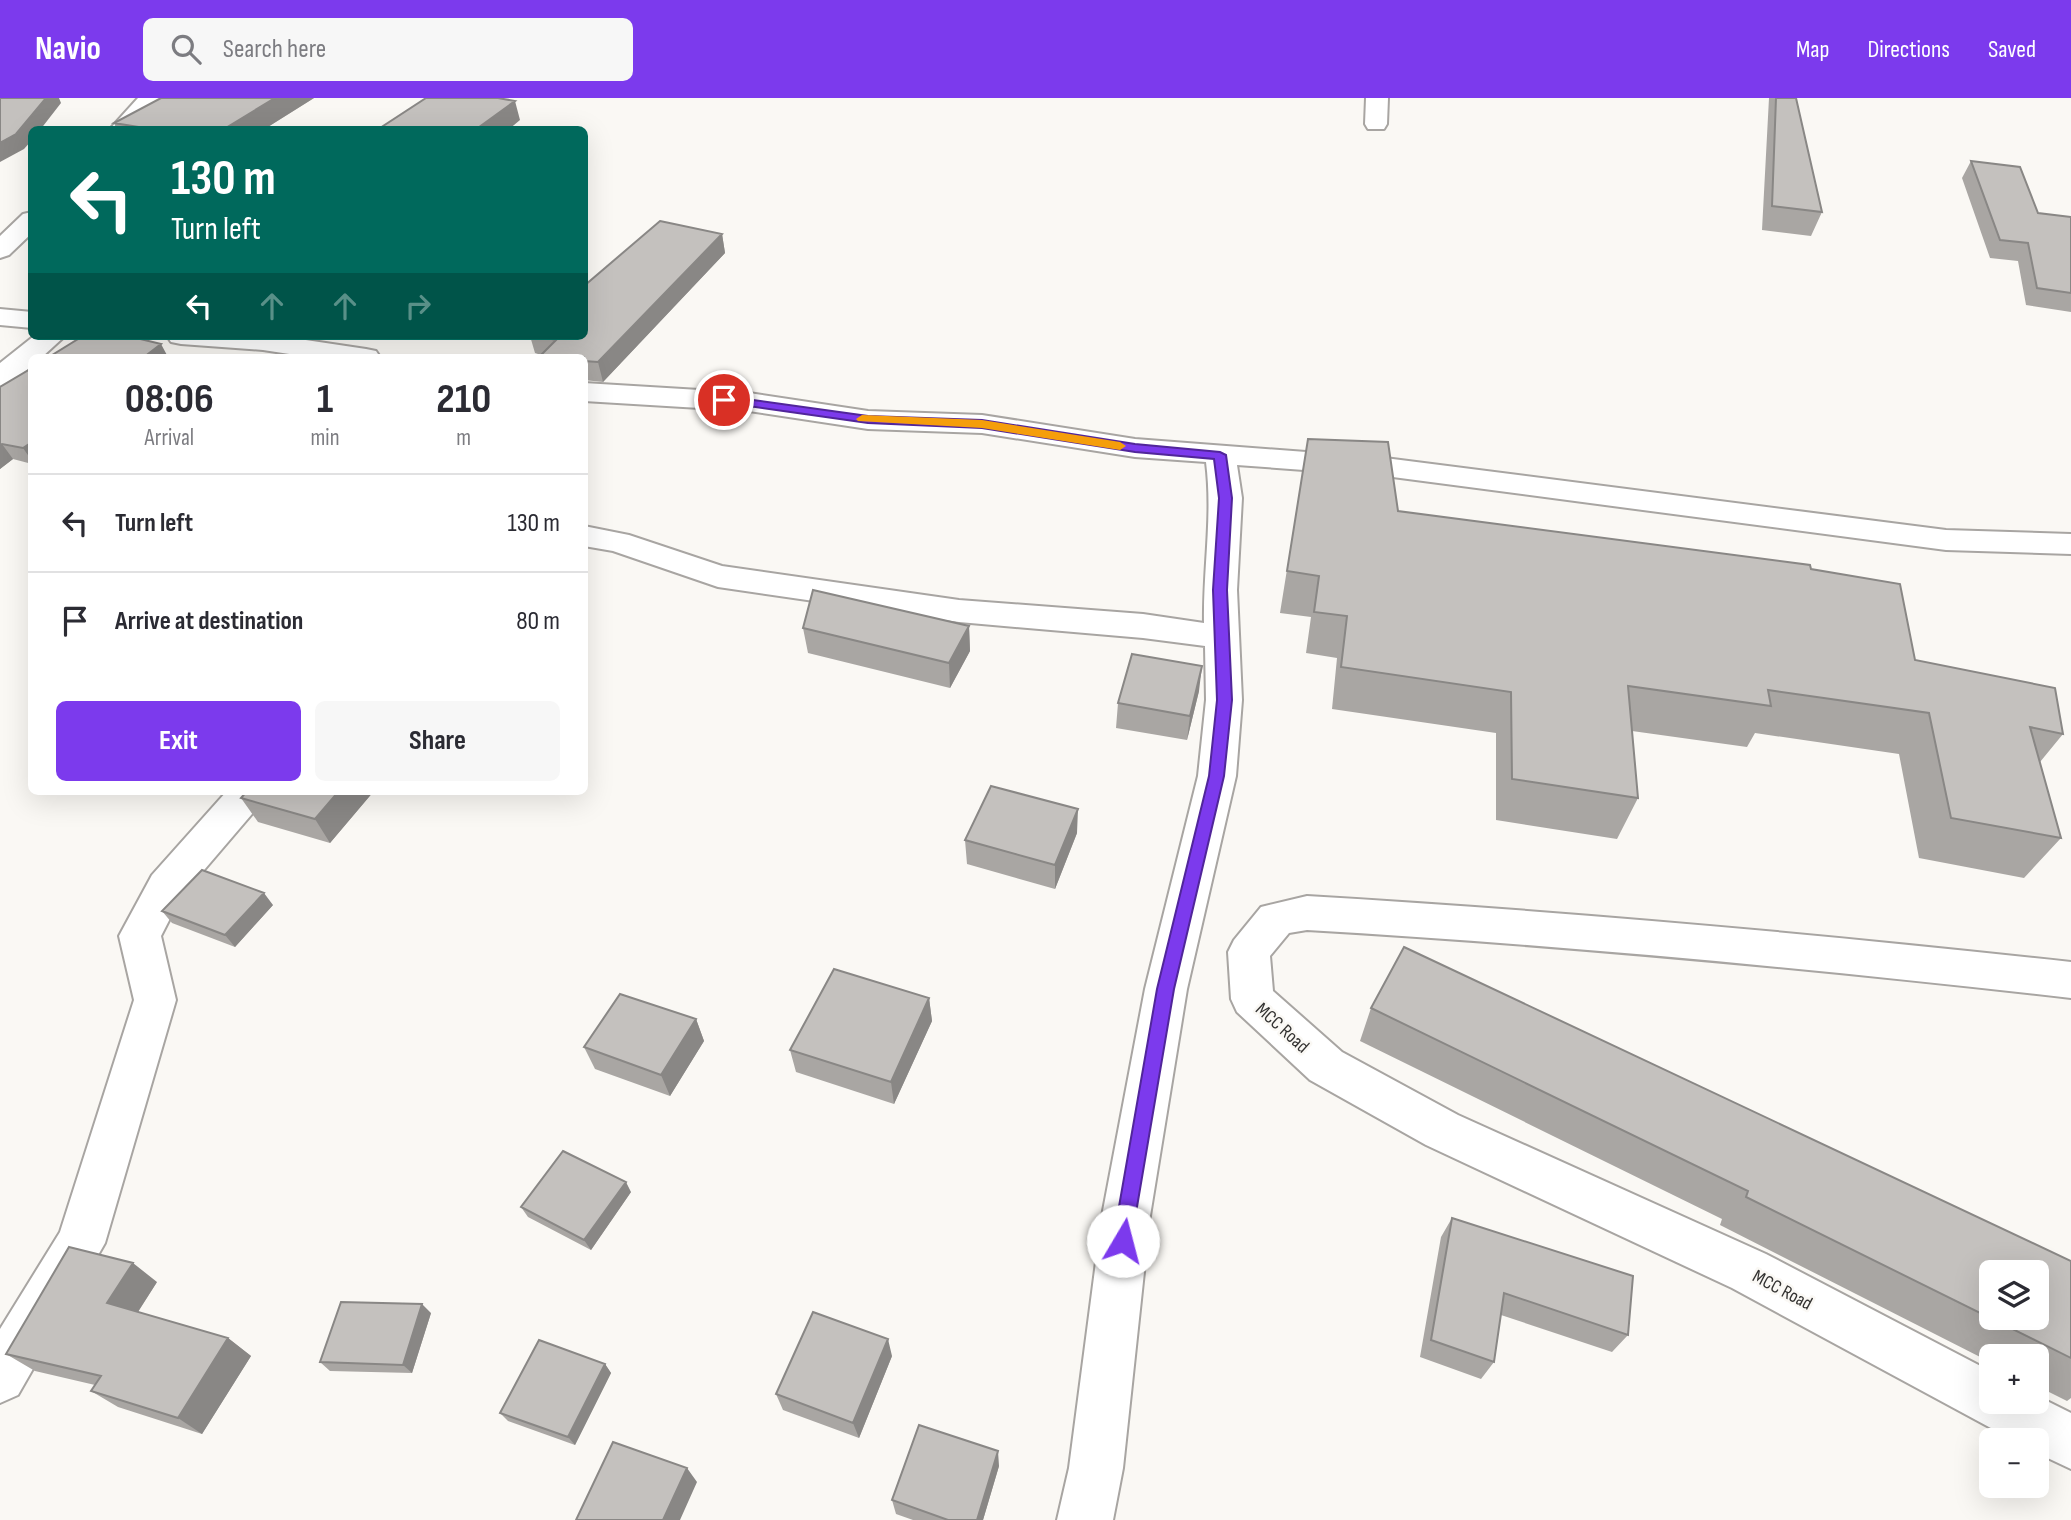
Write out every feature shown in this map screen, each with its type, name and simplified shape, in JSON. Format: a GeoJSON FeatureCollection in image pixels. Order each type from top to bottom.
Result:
{"type":"FeatureCollection","features":[{"type":"Feature","properties":{"kind":"street"},"geometry":{"type":"LineString","coordinates":[[124,126],[150,98]]}},
{"type":"Feature","properties":{"kind":"street"},"geometry":{"type":"LineString","coordinates":[[1376,124],[1377,98]]}},
{"type":"Feature","properties":{"kind":"street"},"geometry":{"type":"LineString","coordinates":[[0,250],[28,223]]}},
{"type":"Feature","properties":{"kind":"street"},"geometry":{"type":"LineString","coordinates":[[0,317],[28,320]]}},
{"type":"Feature","properties":{"kind":"street"},"geometry":{"type":"LineString","coordinates":[[29,354],[46,340]]}},
{"type":"Feature","properties":{"kind":"street"},"geometry":{"type":"LineString","coordinates":[[236,340],[345,354]]}},
{"type":"Feature","properties":{"kind":"street"},"geometry":{"type":"LineString","coordinates":[[0,377],[28,354]]}},
{"type":"Feature","properties":{"kind":"street"},"geometry":{"type":"LineString","coordinates":[[588,392],[749,402],[868,420],[982,424],[1135,448],[1385,467],[1946,540],[2071,544]]}},
{"type":"Feature","properties":{"kind":"street"},"geometry":{"type":"LineString","coordinates":[[1085,1520],[1096,1468],[1126,1216],[1166,989],[1217,776],[1224,700],[1220,590],[1226,498],[1220,455]]}},
{"type":"Feature","properties":{"kind":"street"},"geometry":{"type":"LineString","coordinates":[[588,537],[618,542],[718,576],[959,611],[1143,626],[1222,637]]}},
{"type":"Feature","properties":{"kind":"street"},"geometry":{"type":"LineString","coordinates":[[0,1377],[81,1243],[155,999],[140,936],[166,886],[246,795]]}},
{"type":"Feature","properties":{"kind":"street","name":"MCC Road"},"geometry":{"type":"LineString","coordinates":[[1979,1394],[1749,1271],[1441,1130],[1326,1066],[1252,999],[1249,952],[1276,919],[1307,913],[1457,922],[1883,959],[2071,980]]}},
{"type":"Feature","properties":{"kind":"street","name":"MCC Road"},"geometry":{"type":"LineString","coordinates":[[2018,1414],[2071,1442]]}},
{"type":"Feature","properties":{"kind":"building"},"geometry":{"type":"Polygon","coordinates":[[[0,98],[46,98],[16,134],[0,143],[0,98]]]}},
{"type":"Feature","properties":{"kind":"building"},"geometry":{"type":"Polygon","coordinates":[[[161,98],[275,98],[229,126],[132,126],[114,123],[161,98]]]}},
{"type":"Feature","properties":{"kind":"building"},"geometry":{"type":"Polygon","coordinates":[[[426,98],[498,98],[515,101],[481,126],[383,126],[426,98]]]}},
{"type":"Feature","properties":{"kind":"building"},"geometry":{"type":"Polygon","coordinates":[[[1776,98],[1796,98],[1822,212],[1772,206],[1776,98]]]}},
{"type":"Feature","properties":{"kind":"building"},"geometry":{"type":"Polygon","coordinates":[[[1971,161],[2020,167],[2038,213],[2071,217],[2071,293],[2037,288],[2028,243],[2000,240],[1971,161]]]}},
{"type":"Feature","properties":{"kind":"building"},"geometry":{"type":"Polygon","coordinates":[[[660,221],[722,234],[598,362],[588,361],[588,354],[542,354],[556,340],[588,340],[588,283],[660,221]]]}},
{"type":"Feature","properties":{"kind":"building"},"geometry":{"type":"Polygon","coordinates":[[[77,340],[144,340],[161,344],[148,354],[54,354],[77,340]]]}},
{"type":"Feature","properties":{"kind":"building"},"geometry":{"type":"Polygon","coordinates":[[[28,370],[28,445],[23,448],[0,445],[0,387],[28,370]]]}},
{"type":"Feature","properties":{"kind":"building"},"geometry":{"type":"Polygon","coordinates":[[[1308,439],[1388,442],[1398,511],[1810,565],[1811,569],[1900,584],[1915,660],[2055,688],[2063,734],[2030,727],[2061,838],[1951,818],[1929,713],[1768,690],[1771,706],[1628,686],[1638,798],[1512,779],[1511,692],[1341,667],[1347,616],[1314,612],[1319,576],[1287,571],[1308,439]]]}},
{"type":"Feature","properties":{"kind":"building"},"geometry":{"type":"Polygon","coordinates":[[[813,590],[969,626],[949,663],[803,628],[813,590]]]}},
{"type":"Feature","properties":{"kind":"building"},"geometry":{"type":"Polygon","coordinates":[[[1132,654],[1202,666],[1190,716],[1118,703],[1132,654]]]}},
{"type":"Feature","properties":{"kind":"building"},"geometry":{"type":"Polygon","coordinates":[[[991,786],[1078,809],[1055,865],[965,840],[991,786]]]}},
{"type":"Feature","properties":{"kind":"building"},"geometry":{"type":"Polygon","coordinates":[[[244,795],[336,795],[315,819],[241,798],[244,795]]]}},
{"type":"Feature","properties":{"kind":"building"},"geometry":{"type":"Polygon","coordinates":[[[202,870],[264,893],[225,935],[162,911],[202,870]]]}},
{"type":"Feature","properties":{"kind":"building"},"geometry":{"type":"Polygon","coordinates":[[[1404,947],[2071,1261],[2071,1358],[2049,1347],[2049,1344],[2043,1344],[2014,1330],[2049,1330],[2049,1260],[1979,1260],[1979,1312],[1746,1197],[1748,1191],[1371,1008],[1404,947]]]}},
{"type":"Feature","properties":{"kind":"building"},"geometry":{"type":"Polygon","coordinates":[[[834,969],[929,998],[891,1082],[790,1050],[834,969]]]}},
{"type":"Feature","properties":{"kind":"building"},"geometry":{"type":"Polygon","coordinates":[[[620,994],[696,1019],[661,1075],[584,1047],[620,994]]]}},
{"type":"Feature","properties":{"kind":"building"},"geometry":{"type":"Polygon","coordinates":[[[563,1151],[626,1182],[584,1240],[521,1207],[563,1151]]]}},
{"type":"Feature","properties":{"kind":"building"},"geometry":{"type":"Polygon","coordinates":[[[1452,1218],[1633,1276],[1628,1335],[1504,1293],[1494,1362],[1431,1340],[1452,1218]]]}},
{"type":"Feature","properties":{"kind":"building"},"geometry":{"type":"Polygon","coordinates":[[[69,1247],[133,1263],[107,1303],[228,1338],[178,1418],[91,1391],[101,1376],[6,1354],[69,1247]]]}},
{"type":"Feature","properties":{"kind":"building"},"geometry":{"type":"Polygon","coordinates":[[[341,1302],[422,1304],[403,1365],[320,1362],[341,1302]]]}},
{"type":"Feature","properties":{"kind":"building"},"geometry":{"type":"Polygon","coordinates":[[[813,1312],[888,1339],[853,1423],[776,1394],[813,1312]]]}},
{"type":"Feature","properties":{"kind":"building"},"geometry":{"type":"Polygon","coordinates":[[[539,1340],[605,1364],[568,1437],[500,1413],[539,1340]]]}},
{"type":"Feature","properties":{"kind":"building"},"geometry":{"type":"Polygon","coordinates":[[[919,1425],[998,1451],[977,1520],[948,1520],[892,1500],[919,1425]]]}},
{"type":"Feature","properties":{"kind":"building"},"geometry":{"type":"Polygon","coordinates":[[[613,1442],[687,1468],[663,1520],[576,1520],[613,1442]]]}},
{"type":"Feature","properties":{"kind":"slow traffic"},"geometry":{"type":"LineString","coordinates":[[862,419],[982,424],[1120,446]]}},
{"type":"Feature","properties":{"kind":"route"},"geometry":{"type":"LineString","coordinates":[[724,400],[868,420],[982,424],[1135,448],[1220,455],[1226,498],[1220,590],[1224,700],[1217,776],[1166,989],[1123,1241]]}}]}
